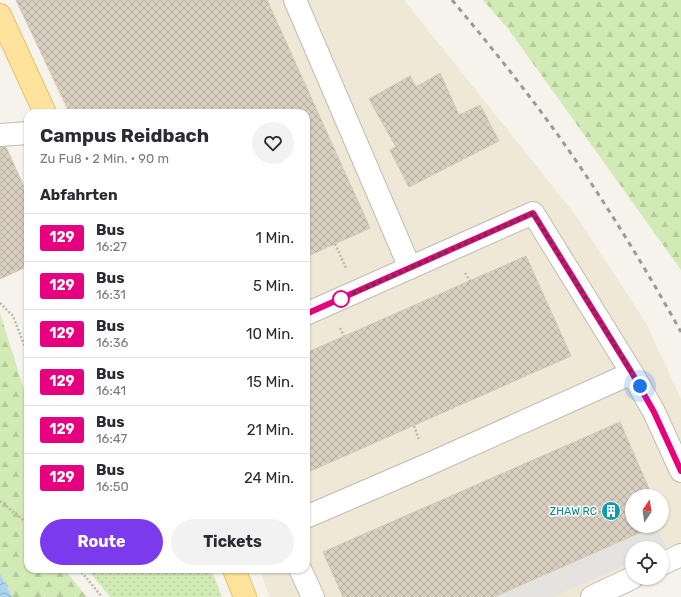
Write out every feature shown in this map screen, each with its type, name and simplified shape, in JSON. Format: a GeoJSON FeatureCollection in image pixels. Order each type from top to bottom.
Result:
{"type":"FeatureCollection","features":[{"type":"Feature","properties":{"kind":"main road"},"geometry":{"type":"LineString","coordinates":[[0,15],[43,109]]}},
{"type":"Feature","properties":{"kind":"main road"},"geometry":{"type":"LineString","coordinates":[[236,573],[245,597]]}},
{"type":"Feature","properties":{"kind":"lane"},"geometry":{"type":"LineString","coordinates":[[295,0],[410,268]]}},
{"type":"Feature","properties":{"kind":"lane"},"geometry":{"type":"LineString","coordinates":[[0,136],[24,133]]}},
{"type":"Feature","properties":{"kind":"lane"},"geometry":{"type":"LineString","coordinates":[[310,312],[533,213],[632,373],[654,412],[681,471]]}},
{"type":"Feature","properties":{"kind":"lane"},"geometry":{"type":"LineString","coordinates":[[310,515],[632,373]]}},
{"type":"Feature","properties":{"kind":"lane"},"geometry":{"type":"LineString","coordinates":[[669,561],[681,555]]}},
{"type":"Feature","properties":{"kind":"lane"},"geometry":{"type":"LineString","coordinates":[[302,573],[313,597]]}},
{"type":"Feature","properties":{"kind":"lane"},"geometry":{"type":"LineString","coordinates":[[592,597],[625,581]]}},
{"type":"Feature","properties":{"kind":"path"},"geometry":{"type":"LineString","coordinates":[[334,244],[348,272]]}},
{"type":"Feature","properties":{"kind":"path"},"geometry":{"type":"LineString","coordinates":[[0,303],[13,316],[24,345]]}},
{"type":"Feature","properties":{"kind":"path"},"geometry":{"type":"LineString","coordinates":[[0,501],[24,521]]}},
{"type":"Feature","properties":{"kind":"path"},"geometry":{"type":"LineString","coordinates":[[82,573],[102,597]]}},
{"type":"Feature","properties":{"kind":"shaded area"},"geometry":{"type":"Polygon","coordinates":[[[17,0],[404,0],[577,217],[646,323],[681,399],[681,556],[669,562],[669,541],[625,541],[625,581],[588,597],[269,597],[261,573],[310,573],[310,109],[65,109],[17,0]]]}},
{"type":"Feature","properties":{"kind":"shaded area"},"geometry":{"type":"Polygon","coordinates":[[[639,533],[660,533],[663,541],[625,541],[625,565],[553,597],[494,597],[639,533]]]}},
{"type":"Feature","properties":{"kind":"green space"},"geometry":{"type":"Polygon","coordinates":[[[483,0],[681,0],[681,270],[509,30],[483,0]]]}},
{"type":"Feature","properties":{"kind":"green space"},"geometry":{"type":"Polygon","coordinates":[[[0,313],[24,389],[24,573],[67,573],[87,597],[12,597],[0,574],[0,313]]]}},
{"type":"Feature","properties":{"kind":"green space"},"geometry":{"type":"Polygon","coordinates":[[[90,573],[213,573],[222,597],[110,597],[90,573]]]}},
{"type":"Feature","properties":{"kind":"water"},"geometry":{"type":"Polygon","coordinates":[[[0,574],[12,597],[0,597],[0,574]]]}},
{"type":"Feature","properties":{"kind":"building"},"geometry":{"type":"Polygon","coordinates":[[[16,0],[267,0],[370,228],[310,255],[310,109],[68,109],[16,0]]]}},
{"type":"Feature","properties":{"kind":"building"},"geometry":{"type":"Polygon","coordinates":[[[440,73],[459,115],[480,105],[499,141],[409,187],[390,150],[396,147],[369,99],[410,76],[416,87],[440,73]]]}},
{"type":"Feature","properties":{"kind":"building"},"geometry":{"type":"Polygon","coordinates":[[[0,147],[6,147],[24,187],[24,268],[0,279],[0,147]]]}},
{"type":"Feature","properties":{"kind":"building"},"geometry":{"type":"Polygon","coordinates":[[[526,256],[571,356],[310,471],[310,351],[526,256]]]}},
{"type":"Feature","properties":{"kind":"building"},"geometry":{"type":"Polygon","coordinates":[[[620,422],[649,489],[625,489],[625,533],[639,533],[494,597],[343,597],[323,552],[620,422]]]}},
{"type":"Feature","properties":{"kind":"railway"},"geometry":{"type":"LineString","coordinates":[[452,0],[487,42],[554,129],[598,193],[681,332]]}},
{"type":"Feature","properties":{"kind":"bus line","name":"129"},"geometry":{"type":"LineString","coordinates":[[310,312],[533,213],[632,373],[654,412],[681,471]]}},
{"type":"Feature","properties":{"kind":"place","name":"ZHAW RC"},"geometry":{"type":"Point","coordinates":[611,511]}},
{"type":"Feature","properties":{"kind":"route"},"geometry":{"type":"LineString","coordinates":[[341,299],[533,213],[640,386]]}}]}
